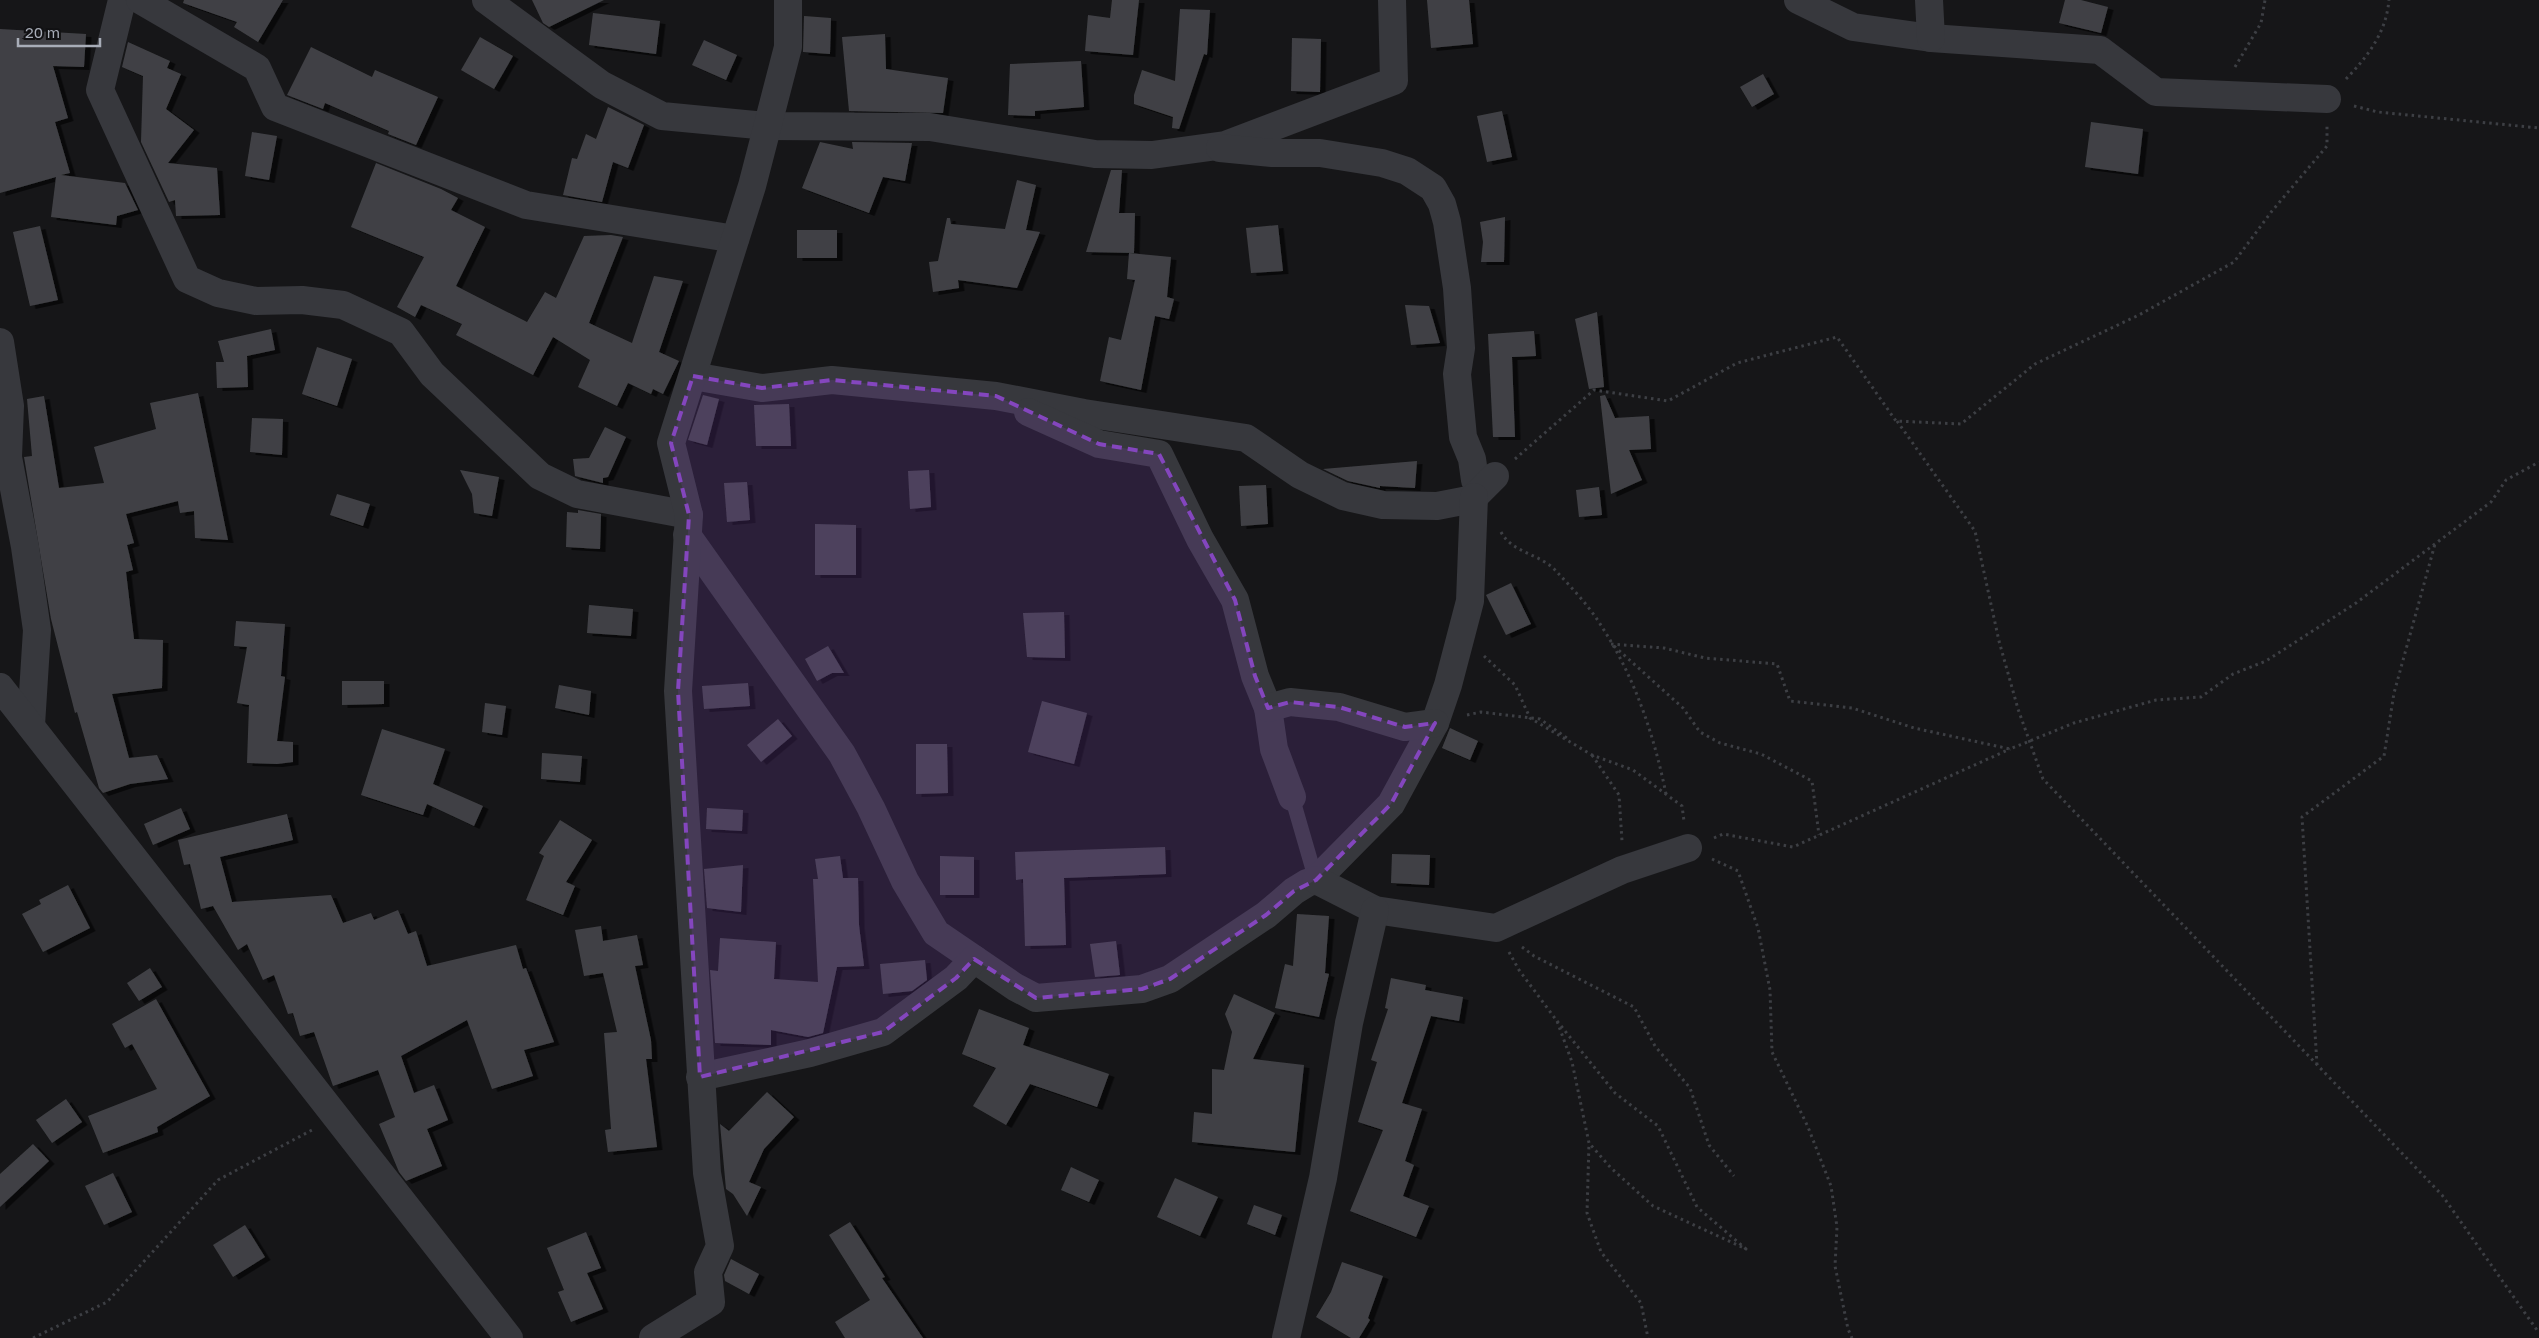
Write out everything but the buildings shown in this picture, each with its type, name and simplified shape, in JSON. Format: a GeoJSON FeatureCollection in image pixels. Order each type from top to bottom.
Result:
{"type":"FeatureCollection","features":[{"type":"Feature","properties":{"kind":"street"},"geometry":{"type":"LineString","coordinates":[[122,0],[100,90],[187,279],[218,293],[256,301],[302,300],[343,305],[401,332],[432,374],[540,476],[577,494],[688,525],[842,754],[871,808],[905,881],[936,933],[1036,998],[1142,989],[1170,978],[1266,915],[1294,891],[1316,880],[1390,804],[1435,723],[1464,630],[1470,601],[1481,486],[1463,437],[1458,374],[1461,348],[1457,288],[1447,222],[1442,204],[1432,188],[1407,171],[1382,163],[1320,153],[1265,153],[1210,147]]}},
{"type":"Feature","properties":{"kind":"street"},"geometry":{"type":"LineString","coordinates":[[140,0],[257,68],[275,107],[526,205],[735,239]]}},
{"type":"Feature","properties":{"kind":"street"},"geometry":{"type":"LineString","coordinates":[[486,0],[602,85],[662,116],[767,126],[930,126],[1095,154],[1152,155],[1225,145],[1394,80],[1392,0]]}},
{"type":"Feature","properties":{"kind":"street"},"geometry":{"type":"LineString","coordinates":[[653,1338],[711,1302],[708,1272],[720,1246],[707,1173],[678,691],[688,525],[671,443],[735,239],[788,47],[788,0]]}},
{"type":"Feature","properties":{"kind":"street"},"geometry":{"type":"LineString","coordinates":[[1798,0],[1853,27],[1931,38],[2100,50],[2156,92],[2327,99]]}},
{"type":"Feature","properties":{"kind":"street"},"geometry":{"type":"LineString","coordinates":[[1929,0],[1931,38]]}},
{"type":"Feature","properties":{"kind":"street"},"geometry":{"type":"LineString","coordinates":[[0,342],[10,406],[8,458],[25,547],[37,630],[31,726]]}},
{"type":"Feature","properties":{"kind":"street"},"geometry":{"type":"LineString","coordinates":[[692,376],[762,388],[832,380],[996,396],[1084,413],[1246,438],[1300,475],[1343,496],[1383,504],[1437,506],[1481,486]]}},
{"type":"Feature","properties":{"kind":"street"},"geometry":{"type":"LineString","coordinates":[[996,396],[1048,422],[1099,444],[1159,454],[1200,539],[1235,600],[1255,676],[1268,708],[1274,749],[1292,797]]}},
{"type":"Feature","properties":{"kind":"street"},"geometry":{"type":"LineString","coordinates":[[0,688],[509,1338]]}},
{"type":"Feature","properties":{"kind":"street"},"geometry":{"type":"LineString","coordinates":[[1268,708],[1290,702],[1329,706],[1405,726],[1435,723]]}},
{"type":"Feature","properties":{"kind":"street"},"geometry":{"type":"LineString","coordinates":[[1316,880],[1375,910],[1496,928],[1622,870],[1688,848]]}},
{"type":"Feature","properties":{"kind":"street"},"geometry":{"type":"LineString","coordinates":[[1286,1338],[1323,1178],[1349,1023],[1375,910]]}},
{"type":"Feature","properties":{"kind":"street"},"geometry":{"type":"LineString","coordinates":[[700,1077],[810,1053],[883,1032],[956,978],[974,958]]}},
{"type":"Feature","properties":{"kind":"lane"},"geometry":{"type":"LineString","coordinates":[[1292,797],[1316,880]]}},
{"type":"Feature","properties":{"kind":"path"},"geometry":{"type":"LineString","coordinates":[[2218,96],[2261,24],[2265,0]]}},
{"type":"Feature","properties":{"kind":"path"},"geometry":{"type":"LineString","coordinates":[[1896,421],[1961,424],[2035,364],[2139,315],[2234,262],[2272,211],[2327,146],[2327,99],[2368,56],[2387,15],[2389,0]]}},
{"type":"Feature","properties":{"kind":"path"},"geometry":{"type":"LineString","coordinates":[[2327,99],[2378,112],[2539,128]]}},
{"type":"Feature","properties":{"kind":"path"},"geometry":{"type":"LineString","coordinates":[[1667,794],[1659,760],[1637,692],[1602,626],[1554,569],[1506,541],[1481,486],[1594,390],[1668,402],[1737,363],[1837,337],[1974,531],[2006,666],[2018,709],[2043,779],[2442,1195],[2539,1334]]}},
{"type":"Feature","properties":{"kind":"path"},"geometry":{"type":"LineString","coordinates":[[1688,848],[1724,834],[1793,847],[2074,722],[2156,700],[2201,697],[2233,674],[2266,661],[2356,603],[2490,502],[2506,480],[2539,462]]}},
{"type":"Feature","properties":{"kind":"path"},"geometry":{"type":"LineString","coordinates":[[2318,1066],[2302,817],[2384,756],[2394,694],[2436,544]]}},
{"type":"Feature","properties":{"kind":"path"},"geometry":{"type":"LineString","coordinates":[[1464,630],[1484,656],[1515,686],[1530,718]]}},
{"type":"Feature","properties":{"kind":"path"},"geometry":{"type":"LineString","coordinates":[[1611,644],[1664,648],[1705,658],[1777,664],[1790,701],[1852,708],[1914,728],[2010,749]]}},
{"type":"Feature","properties":{"kind":"path"},"geometry":{"type":"LineString","coordinates":[[1611,644],[1683,708],[1700,732],[1720,743],[1761,754],[1812,780],[1819,835]]}},
{"type":"Feature","properties":{"kind":"path"},"geometry":{"type":"LineString","coordinates":[[1435,723],[1481,712],[1540,719],[1592,755],[1633,770],[1682,806],[1688,848]]}},
{"type":"Feature","properties":{"kind":"path"},"geometry":{"type":"LineString","coordinates":[[1592,755],[1619,795],[1622,870]]}},
{"type":"Feature","properties":{"kind":"path"},"geometry":{"type":"LineString","coordinates":[[1688,848],[1738,871],[1758,928],[1770,990],[1772,1052],[1808,1127],[1831,1186],[1837,1227],[1835,1266],[1848,1329],[1852,1338]]}},
{"type":"Feature","properties":{"kind":"path"},"geometry":{"type":"LineString","coordinates":[[1496,928],[1519,970],[1615,1094],[1658,1126],[1697,1207],[1746,1249],[1653,1206],[1611,1168],[1589,1143]]}},
{"type":"Feature","properties":{"kind":"path"},"geometry":{"type":"LineString","coordinates":[[1496,928],[1534,956],[1634,1007],[1655,1046],[1690,1088],[1709,1145],[1734,1176]]}},
{"type":"Feature","properties":{"kind":"path"},"geometry":{"type":"LineString","coordinates":[[1557,1021],[1572,1062],[1589,1143],[1587,1213],[1601,1252],[1641,1303],[1648,1338]]}},
{"type":"Feature","properties":{"kind":"path"},"geometry":{"type":"LineString","coordinates":[[33,1338],[107,1302],[218,1180],[337,1117]]}},
{"type":"Feature","properties":{"kind":"highlighted area"},"geometry":{"type":"Polygon","coordinates":[[[693,376],[762,388],[832,380],[996,396],[1099,444],[1159,454],[1235,600],[1255,676],[1268,708],[1290,702],[1339,707],[1405,727],[1435,723],[1391,804],[1316,880],[1294,891],[1266,915],[1170,979],[1142,989],[1061,998],[1036,998],[974,959],[956,978],[883,1032],[700,1077],[678,691],[689,515],[671,443],[693,376]]]}}]}
